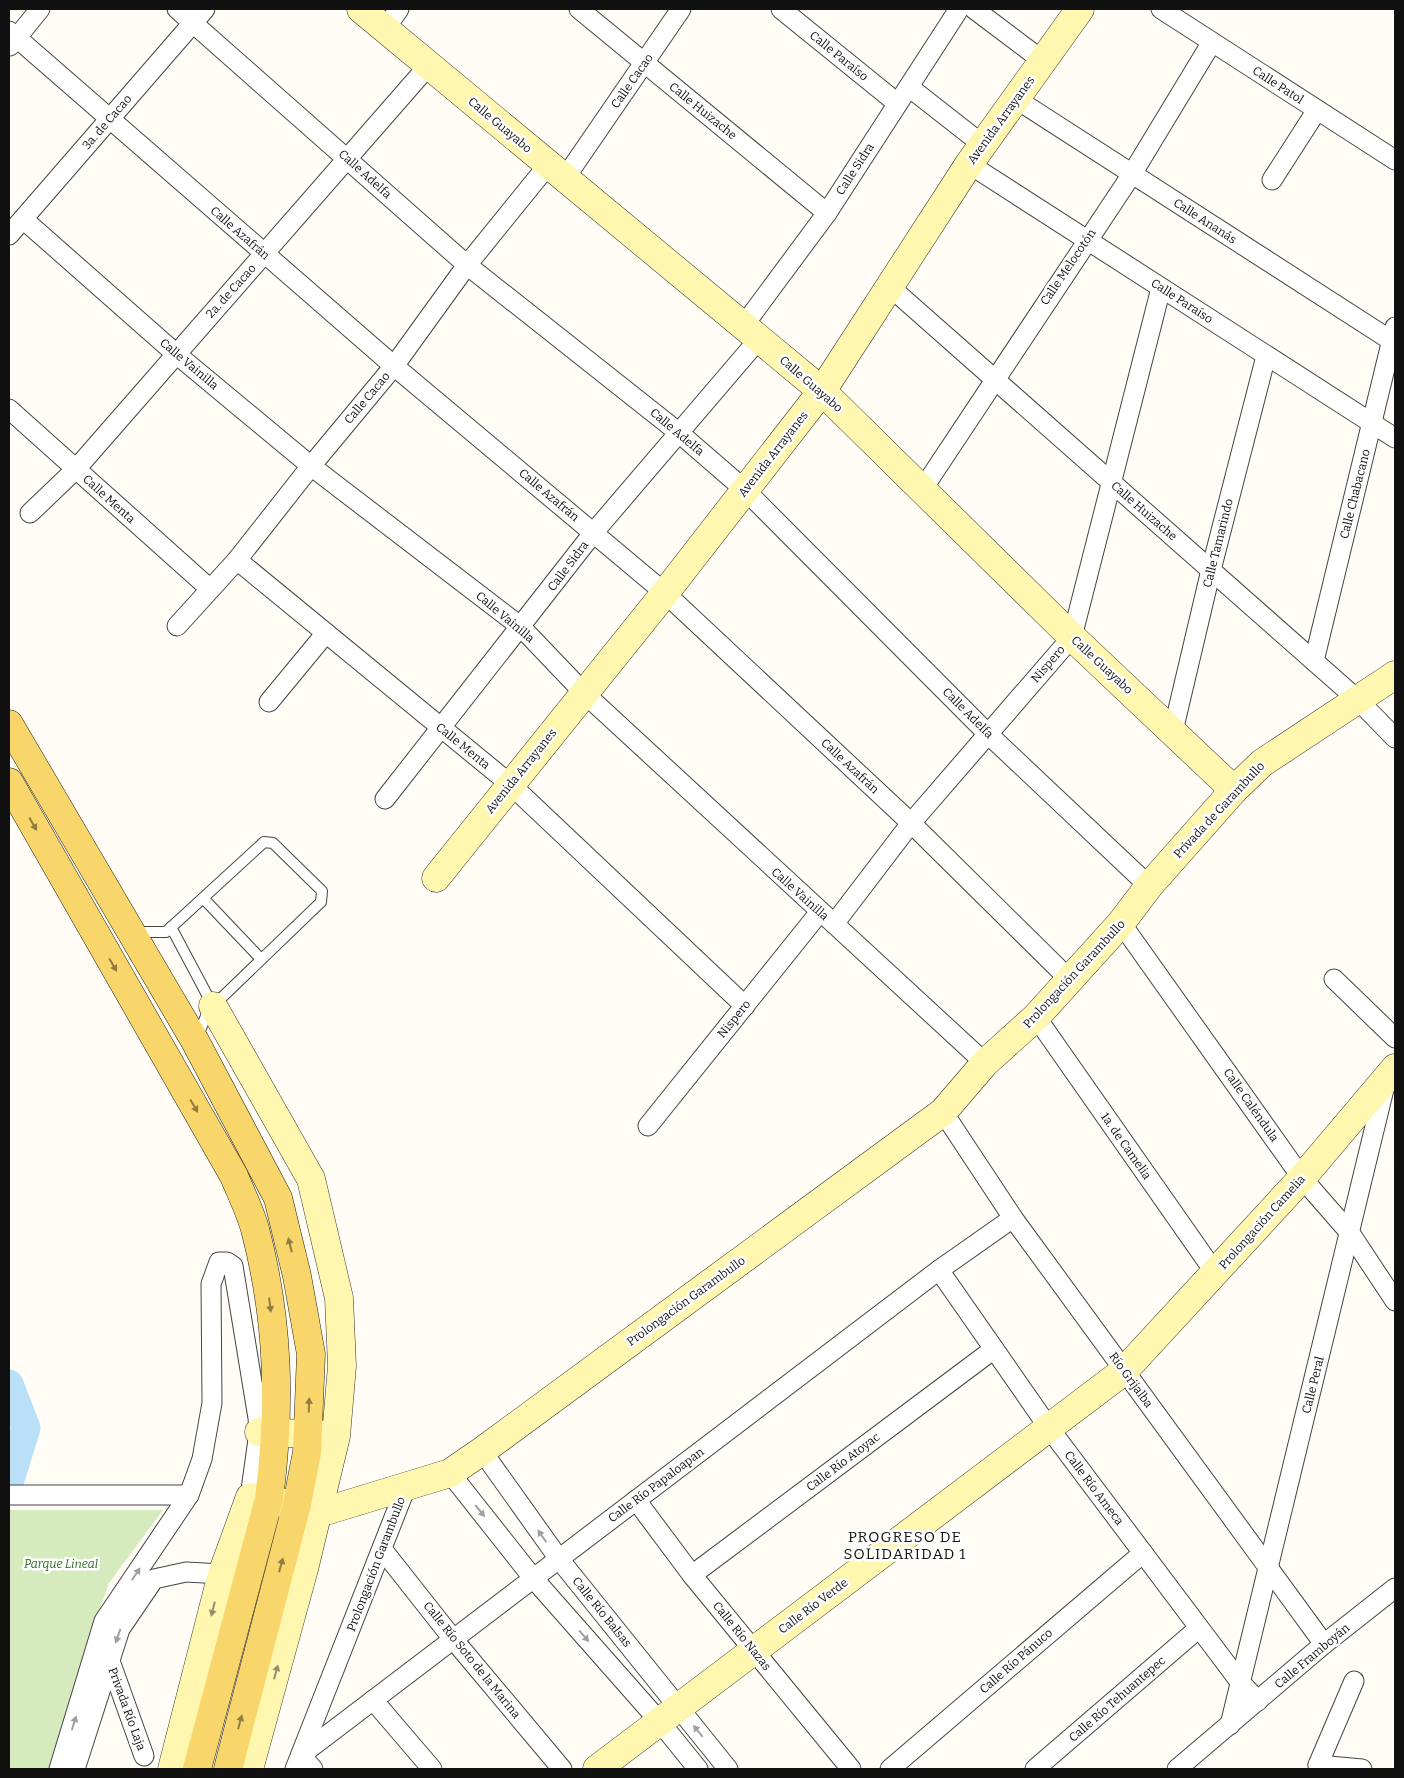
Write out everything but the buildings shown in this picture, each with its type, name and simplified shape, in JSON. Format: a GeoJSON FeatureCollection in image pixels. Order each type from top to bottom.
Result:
{"type":"FeatureCollection","features":[{"type":"Feature","properties":{"kind":"main road"},"geometry":{"type":"LineString","coordinates":[[9,724],[195,1041],[278,1198],[297,1276],[310,1354],[307,1507],[228,1769]]}},
{"type":"Feature","properties":{"kind":"main road"},"geometry":{"type":"LineString","coordinates":[[9,782],[234,1176],[254,1227],[269,1291],[278,1367],[267,1432],[259,1498],[196,1769]]}},
{"type":"Feature","properties":{"kind":"street"},"geometry":{"type":"LineString","coordinates":[[12,39],[40,9]]}},
{"type":"Feature","properties":{"kind":"street","name":"Calle Adelfa"},"geometry":{"type":"LineString","coordinates":[[178,9],[468,265],[678,432],[745,490],[988,734],[1148,886]]}},
{"type":"Feature","properties":{"kind":"street","name":"3a. de Cacao"},"geometry":{"type":"LineString","coordinates":[[9,235],[205,9]]}},
{"type":"Feature","properties":{"kind":"street","name":"Calle Guayabo"},"geometry":{"type":"LineString","coordinates":[[360,9],[392,19],[429,65],[822,391],[1072,636],[1234,790]]}},
{"type":"Feature","properties":{"kind":"street","name":"Calle Huizache"},"geometry":{"type":"LineString","coordinates":[[579,9],[827,213]]}},
{"type":"Feature","properties":{"kind":"street","name":"Calle Cacao"},"geometry":{"type":"LineString","coordinates":[[177,626],[209,588],[237,560],[311,466],[394,366],[468,265],[556,171],[645,63],[681,9]]}},
{"type":"Feature","properties":{"kind":"street","name":"Calle Paraíso"},"geometry":{"type":"LineString","coordinates":[[781,9],[897,103]]}},
{"type":"Feature","properties":{"kind":"street","name":"Calle Sidra"},"geometry":{"type":"LineString","coordinates":[[385,799],[442,729],[594,532],[678,432],[751,332],[959,9]]}},
{"type":"Feature","properties":{"kind":"street"},"geometry":{"type":"LineString","coordinates":[[974,9],[1043,61]]}},
{"type":"Feature","properties":{"kind":"street","name":"Avenida Arrayanes"},"geometry":{"type":"LineString","coordinates":[[436,878],[665,593],[822,391],[976,155],[1080,9]]}},
{"type":"Feature","properties":{"kind":"street","name":"Calle Patol"},"geometry":{"type":"LineString","coordinates":[[1161,9],[1395,160]]}},
{"type":"Feature","properties":{"kind":"street","name":"Calle Azafrán"},"geometry":{"type":"LineString","coordinates":[[12,39],[110,119],[394,366],[665,593],[911,823],[1070,980]]}},
{"type":"Feature","properties":{"kind":"street","name":"Calle Melocotón"},"geometry":{"type":"LineString","coordinates":[[922,490],[994,378],[1132,174],[1212,42]]}},
{"type":"Feature","properties":{"kind":"street","name":"2a. de Cacao"},"geometry":{"type":"LineString","coordinates":[[30,513],[76,469],[175,353],[429,65]]}},
{"type":"Feature","properties":{"kind":"street","name":"Calle Paraíso"},"geometry":{"type":"LineString","coordinates":[[909,87],[976,155],[1086,240],[1395,438]]}},
{"type":"Feature","properties":{"kind":"street","name":"Calle Ananás"},"geometry":{"type":"LineString","coordinates":[[1016,99],[1132,174],[1394,337]]}},
{"type":"Feature","properties":{"kind":"street"},"geometry":{"type":"LineString","coordinates":[[1272,180],[1317,110]]}},
{"type":"Feature","properties":{"kind":"street","name":"Calle Vainilla"},"geometry":{"type":"LineString","coordinates":[[23,219],[175,353],[311,466],[521,627],[584,693],[985,1063]]}},
{"type":"Feature","properties":{"kind":"street","name":"Calle Huizache"},"geometry":{"type":"LineString","coordinates":[[890,286],[1358,700],[1395,738]]}},
{"type":"Feature","properties":{"kind":"street","name":"Nispero"},"geometry":{"type":"LineString","coordinates":[[648,1126],[745,1006],[827,918],[911,823],[1072,636],[1161,288]]}},
{"type":"Feature","properties":{"kind":"street","name":"Calle Chabacano"},"geometry":{"type":"LineString","coordinates":[[1314,661],[1394,337]]}},
{"type":"Feature","properties":{"kind":"street","name":"Calle Tamarindo"},"geometry":{"type":"LineString","coordinates":[[1173,731],[1211,570],[1266,356]]}},
{"type":"Feature","properties":{"kind":"street","name":"Calle Menta"},"geometry":{"type":"LineString","coordinates":[[9,409],[209,588]]}},
{"type":"Feature","properties":{"kind":"street","name":"Calle Menta"},"geometry":{"type":"LineString","coordinates":[[237,560],[510,784],[745,1006]]}},
{"type":"Feature","properties":{"kind":"street"},"geometry":{"type":"LineString","coordinates":[[269,702],[326,633]]}},
{"type":"Feature","properties":{"kind":"street","name":"Privada de Garambullo"},"geometry":{"type":"LineString","coordinates":[[1148,886],[1234,790],[1262,763],[1395,675]]}},
{"type":"Feature","properties":{"kind":"street","name":"Prolongación Garambullo"},"geometry":{"type":"LineString","coordinates":[[298,1762],[406,1487],[450,1473],[482,1451],[943,1112],[985,1063],[1036,1017],[1070,980],[1121,923],[1148,886]]}},
{"type":"Feature","properties":{"kind":"street","name":"Calle Caléndula"},"geometry":{"type":"LineString","coordinates":[[1121,923],[1302,1178],[1389,1279],[1395,1300]]}},
{"type":"Feature","properties":{"kind":"street"},"geometry":{"type":"LineString","coordinates":[[1334,979],[1395,1038]]}},
{"type":"Feature","properties":{"kind":"street"},"geometry":{"type":"LineString","coordinates":[[213,1006],[311,1179],[339,1298],[342,1366],[336,1436],[307,1507],[304,1569],[249,1769]]}},
{"type":"Feature","properties":{"kind":"street","name":"1a. de Camelia"},"geometry":{"type":"LineString","coordinates":[[1036,1017],[1216,1274]]}},
{"type":"Feature","properties":{"kind":"street","name":"Calle Peral"},"geometry":{"type":"LineString","coordinates":[[1230,1725],[1390,1074],[1395,1044]]}},
{"type":"Feature","properties":{"kind":"street","name":"Prolongación Camelia"},"geometry":{"type":"LineString","coordinates":[[1124,1371],[1216,1274],[1302,1178],[1390,1074]]}},
{"type":"Feature","properties":{"kind":"street","name":"Río Grijalba"},"geometry":{"type":"LineString","coordinates":[[943,1112],[1013,1218],[1324,1644]]}},
{"type":"Feature","properties":{"kind":"street","name":"Calle Río Papaloapan"},"geometry":{"type":"LineString","coordinates":[[298,1762],[373,1700],[453,1639],[939,1270],[1013,1218]]}},
{"type":"Feature","properties":{"kind":"street"},"geometry":{"type":"LineString","coordinates":[[59,1769],[104,1621],[189,1494],[202,1459],[212,1403],[211,1284],[219,1262],[227,1262],[233,1266],[267,1432],[336,1436]]}},
{"type":"Feature","properties":{"kind":"street","name":"Calle Río Ameca"},"geometry":{"type":"LineString","coordinates":[[939,1270],[1049,1428],[1240,1682],[1258,1701]]}},
{"type":"Feature","properties":{"kind":"street","name":"Calle Río Atoyac"},"geometry":{"type":"LineString","coordinates":[[692,1574],[994,1349]]}},
{"type":"Feature","properties":{"kind":"street","name":"Calle Río Verde"},"geometry":{"type":"LineString","coordinates":[[597,1769],[1124,1371]]}},
{"type":"Feature","properties":{"kind":"street","name":"Calle Río Balsas"},"geometry":{"type":"LineString","coordinates":[[482,1451],[669,1715],[698,1769]]}},
{"type":"Feature","properties":{"kind":"street","name":"Calle Río Balsas"},"geometry":{"type":"LineString","coordinates":[[450,1473],[534,1578],[669,1715],[728,1769]]}},
{"type":"Feature","properties":{"kind":"street"},"geometry":{"type":"LineString","coordinates":[[172,1769],[222,1574],[259,1498],[329,1510],[406,1487]]}},
{"type":"Feature","properties":{"kind":"street"},"geometry":{"type":"LineString","coordinates":[[9,1495],[168,1496],[189,1494]]}},
{"type":"Feature","properties":{"kind":"street","name":"Calle Río Nazas"},"geometry":{"type":"LineString","coordinates":[[636,1500],[692,1574],[851,1769]]}},
{"type":"Feature","properties":{"kind":"street","name":"Calle Río Soto de la Marina"},"geometry":{"type":"LineString","coordinates":[[382,1549],[453,1639],[562,1769]]}},
{"type":"Feature","properties":{"kind":"street","name":"Calle Río Pánuco"},"geometry":{"type":"LineString","coordinates":[[890,1769],[1143,1553]]}},
{"type":"Feature","properties":{"kind":"street"},"geometry":{"type":"LineString","coordinates":[[75,1769],[120,1629],[154,1579],[186,1572],[222,1574]]}},
{"type":"Feature","properties":{"kind":"street","name":"Calle Framboyán"},"geometry":{"type":"LineString","coordinates":[[1177,1769],[1324,1644],[1395,1588]]}},
{"type":"Feature","properties":{"kind":"street","name":"Calle Río Tehuantepec"},"geometry":{"type":"LineString","coordinates":[[1035,1769],[1199,1628]]}},
{"type":"Feature","properties":{"kind":"street","name":"Privada Río Laja"},"geometry":{"type":"LineString","coordinates":[[110,1661],[144,1756]]}},
{"type":"Feature","properties":{"kind":"street"},"geometry":{"type":"LineString","coordinates":[[1354,1681],[1318,1767],[1362,1769]]}},
{"type":"Feature","properties":{"kind":"street"},"geometry":{"type":"LineString","coordinates":[[373,1700],[432,1769]]}},
{"type":"Feature","properties":{"kind":"street"},"geometry":{"type":"LineString","coordinates":[[298,1762],[313,1769]]}},
{"type":"Feature","properties":{"kind":"lane"},"geometry":{"type":"LineString","coordinates":[[131,932],[166,932],[264,842],[274,843],[322,891],[321,902],[213,1006],[206,1016],[195,1041]]}},
{"type":"Feature","properties":{"kind":"lane"},"geometry":{"type":"LineString","coordinates":[[204,898],[261,959]]}},
{"type":"Feature","properties":{"kind":"lane"},"geometry":{"type":"LineString","coordinates":[[171,928],[213,1006]]}},
{"type":"Feature","properties":{"kind":"green space","name":"Parque Lineal"},"geometry":{"type":"Polygon","coordinates":[[[9,1510],[163,1510],[109,1583],[93,1629],[53,1769],[9,1769],[9,1510]]]}},
{"type":"Feature","properties":{"kind":"waterway"},"geometry":{"type":"LineString","coordinates":[[9,1384],[26,1428],[9,1483]]}},
{"type":"Feature","properties":{"kind":"district","name":"PROGRESO DE SOLIDARIDAD 1"},"geometry":{"type":"Point","coordinates":[905,1546]}}]}
